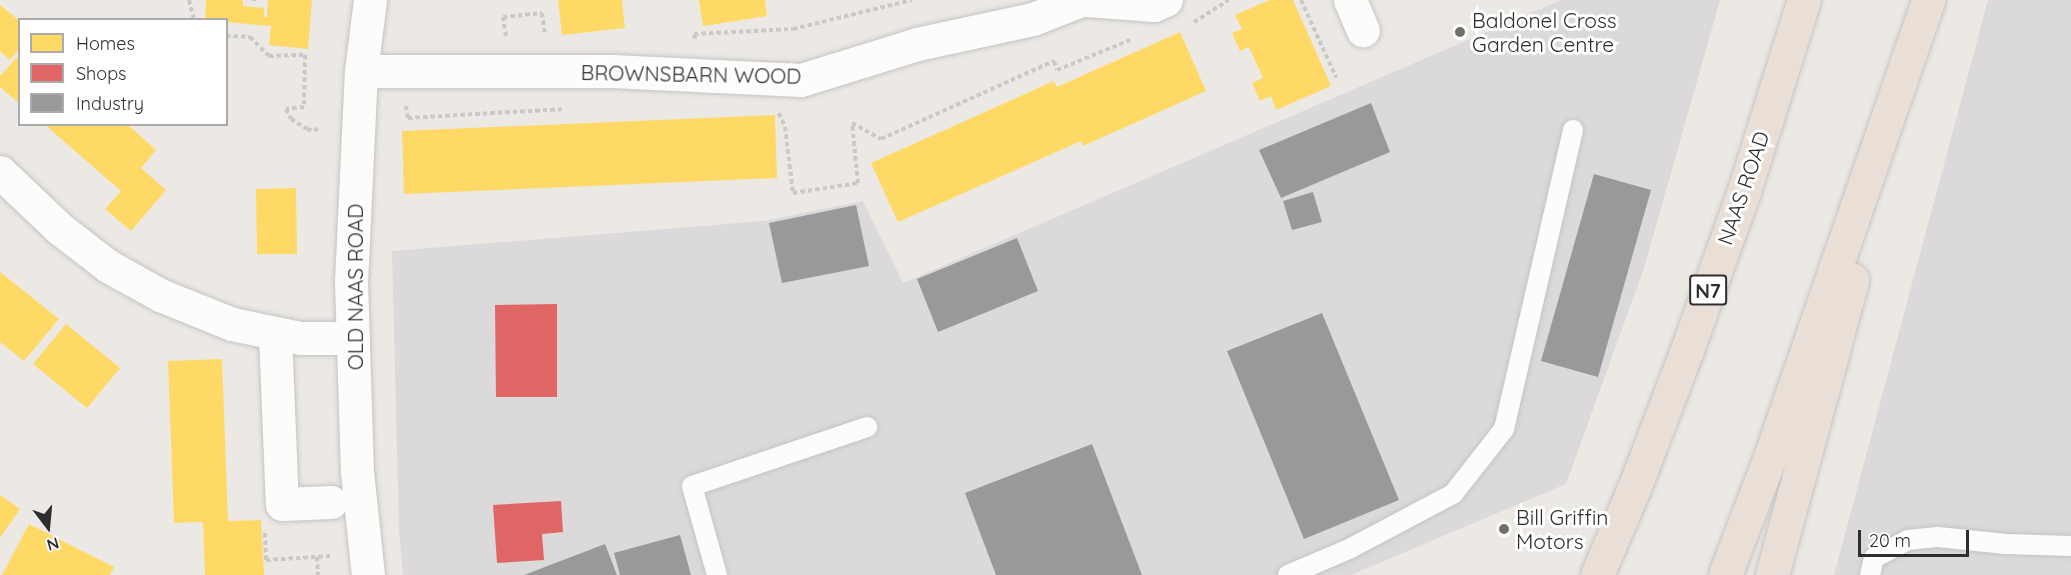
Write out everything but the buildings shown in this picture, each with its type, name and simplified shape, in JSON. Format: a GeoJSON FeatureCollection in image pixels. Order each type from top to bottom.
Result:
{"type":"FeatureCollection","features":[{"type":"Feature","properties":{"kind":"highway","name":"NAAS ROAD"},"geometry":{"type":"LineString","coordinates":[[1597,575],[1635,486],[1698,319],[1744,191],[1804,0]]}},
{"type":"Feature","properties":{"kind":"highway"},"geometry":{"type":"LineString","coordinates":[[1725,575],[1769,460],[1928,0]]}},
{"type":"Feature","properties":{"kind":"highway"},"geometry":{"type":"LineString","coordinates":[[1773,575],[1928,0]]}},
{"type":"Feature","properties":{"kind":"street","name":"OLD NAAS ROAD"},"geometry":{"type":"LineString","coordinates":[[368,575],[357,472],[351,282],[361,71],[370,0]]}},
{"type":"Feature","properties":{"kind":"street","name":"BROWNSBARN WOOD"},"geometry":{"type":"LineString","coordinates":[[361,71],[612,71],[801,80],[917,44],[1033,19],[1081,0]]}},
{"type":"Feature","properties":{"kind":"street"},"geometry":{"type":"LineString","coordinates":[[1087,0],[1154,5],[1166,0]]}},
{"type":"Feature","properties":{"kind":"street"},"geometry":{"type":"LineString","coordinates":[[1350,0],[1363,30]]}},
{"type":"Feature","properties":{"kind":"street"},"geometry":{"type":"LineString","coordinates":[[0,172],[60,229],[108,266],[160,295],[232,324],[300,338],[353,338]]}},
{"type":"Feature","properties":{"kind":"street"},"geometry":{"type":"LineString","coordinates":[[275,333],[282,504],[331,502]]}},
{"type":"Feature","properties":{"kind":"lane"},"geometry":{"type":"LineString","coordinates":[[1288,575],[1349,549],[1453,494],[1504,429],[1573,130]]}},
{"type":"Feature","properties":{"kind":"lane"},"geometry":{"type":"LineString","coordinates":[[717,575],[692,486],[867,427]]}},
{"type":"Feature","properties":{"kind":"lane"},"geometry":{"type":"LineString","coordinates":[[1870,575],[1874,558],[1908,540],[1938,537],[2006,544],[2071,546]]}},
{"type":"Feature","properties":{"kind":"path"},"geometry":{"type":"LineString","coordinates":[[189,0],[194,18]]}},
{"type":"Feature","properties":{"kind":"path"},"geometry":{"type":"LineString","coordinates":[[1301,0],[1336,77]]}},
{"type":"Feature","properties":{"kind":"path"},"geometry":{"type":"LineString","coordinates":[[228,36],[250,37],[269,56],[305,55],[304,107],[286,109],[291,119],[307,129],[314,131],[319,127]]}},
{"type":"Feature","properties":{"kind":"path"},"geometry":{"type":"LineString","coordinates":[[317,557],[318,575]]}},
{"type":"Feature","properties":{"kind":"shaded area"},"geometry":{"type":"Polygon","coordinates":[[[1561,0],[1720,0],[1644,268],[1566,484],[1351,575],[403,575],[399,530],[392,251],[764,221],[863,201],[903,283],[1561,0]]]}},
{"type":"Feature","properties":{"kind":"shaded area"},"geometry":{"type":"Polygon","coordinates":[[[1988,0],[2071,0],[2071,575],[1834,575],[1988,0]]]}},
{"type":"Feature","properties":{"kind":"place","name":"Baldonel Cross Garden Centre"},"geometry":{"type":"Point","coordinates":[1460,32]}},
{"type":"Feature","properties":{"kind":"place","name":"Bill Griffin Motors"},"geometry":{"type":"Point","coordinates":[1504,529]}}]}
